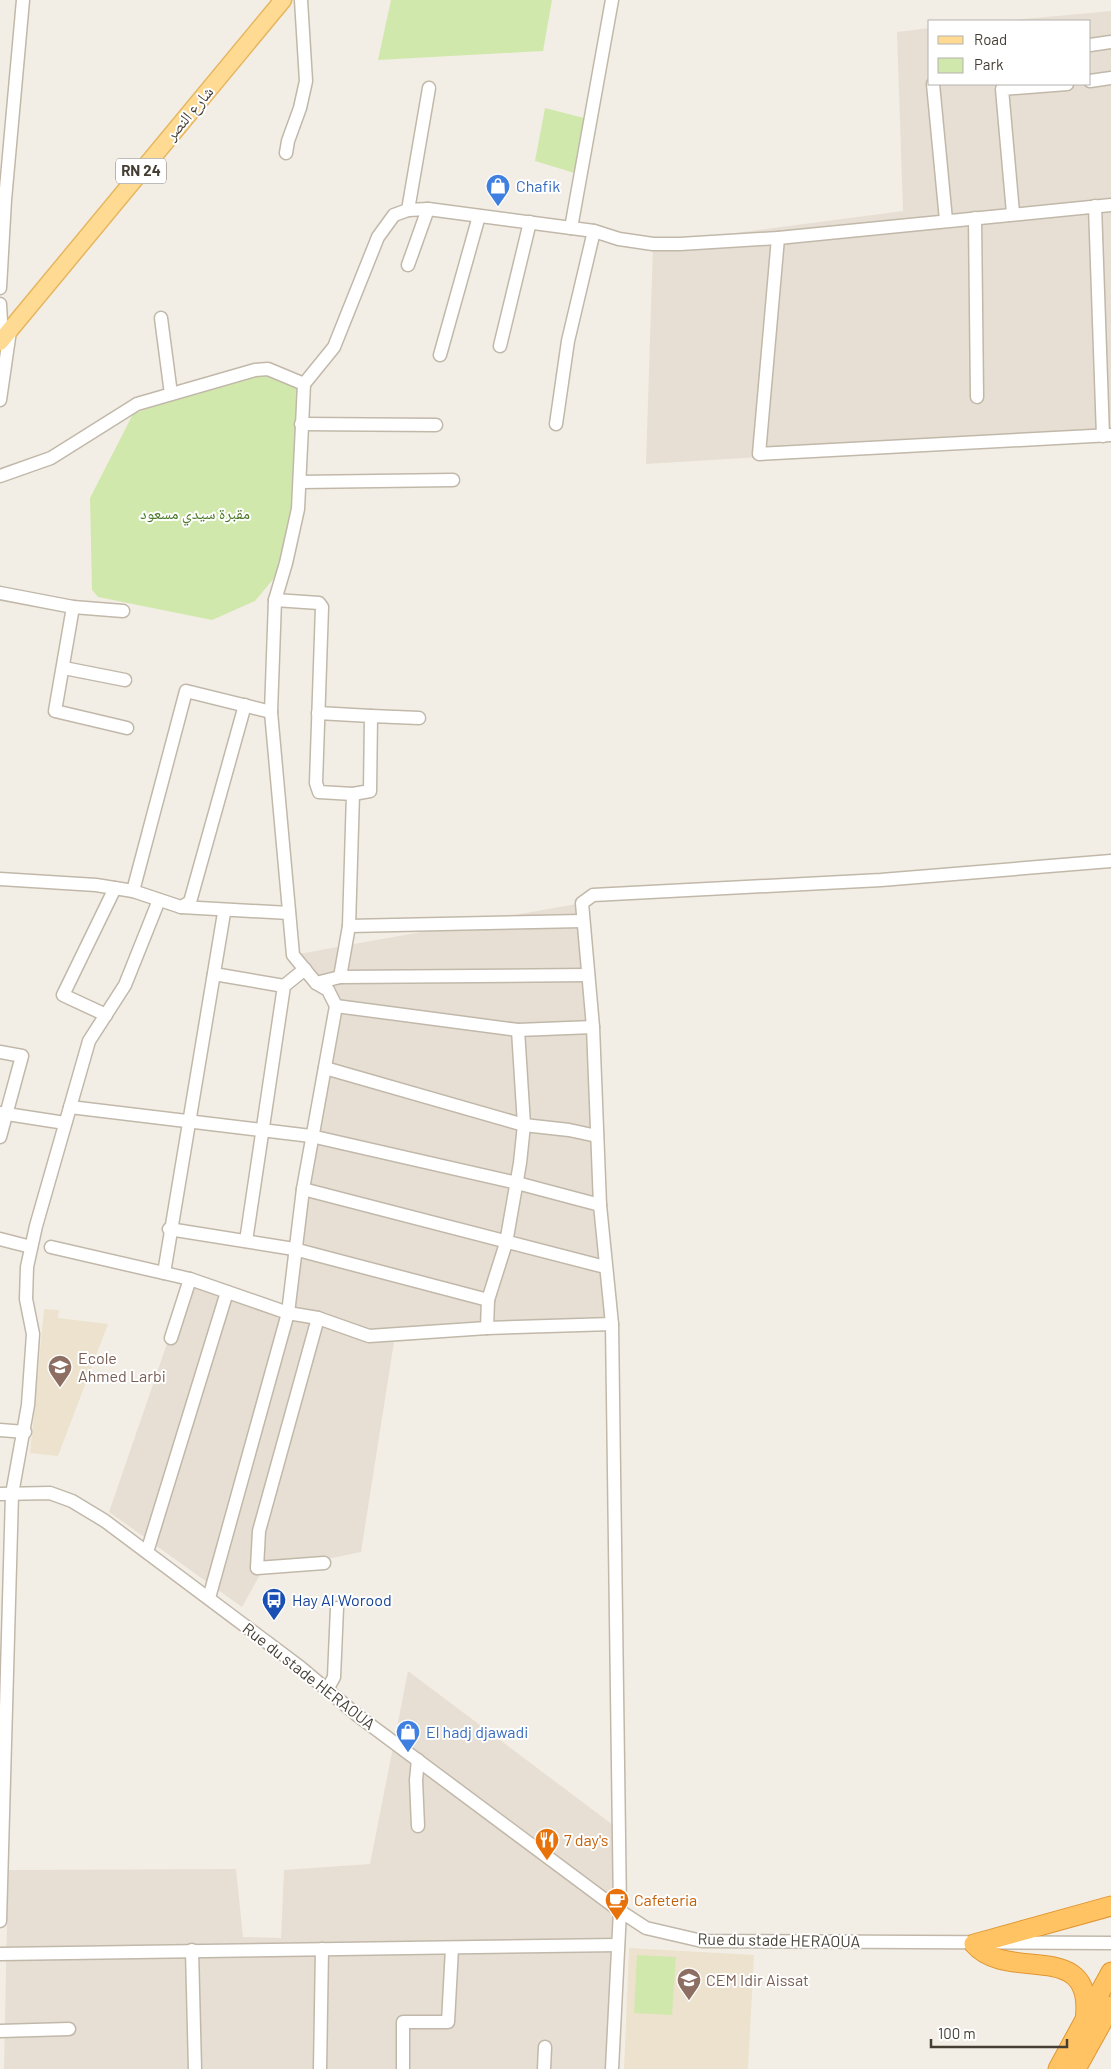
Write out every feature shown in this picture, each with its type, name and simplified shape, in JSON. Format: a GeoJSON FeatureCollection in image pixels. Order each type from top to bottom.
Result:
{"type":"FeatureCollection","features":[{"type":"Feature","properties":{"kind":"highway"},"geometry":{"type":"LineString","coordinates":[[1099,2020],[1078,1978],[1071,1973],[1060,1968],[994,1957],[978,1950],[974,1944],[1111,1906]]}},
{"type":"Feature","properties":{"kind":"highway"},"geometry":{"type":"LineString","coordinates":[[1076,2069],[1099,2020],[1111,1972]]}},
{"type":"Feature","properties":{"kind":"highway"},"geometry":{"type":"LineString","coordinates":[[1058,2069],[1111,2006]]}},
{"type":"Feature","properties":{"kind":"main road","name":"شارع النصر"},"geometry":{"type":"LineString","coordinates":[[4,338],[171,133],[283,0]]}},
{"type":"Feature","properties":{"kind":"street"},"geometry":{"type":"LineString","coordinates":[[0,288],[5,200],[23,0]]}},
{"type":"Feature","properties":{"kind":"street"},"geometry":{"type":"LineString","coordinates":[[286,153],[306,81],[302,0]]}},
{"type":"Feature","properties":{"kind":"street"},"geometry":{"type":"LineString","coordinates":[[571,228],[612,0]]}},
{"type":"Feature","properties":{"kind":"street"},"geometry":{"type":"LineString","coordinates":[[1091,45],[1111,42]]}},
{"type":"Feature","properties":{"kind":"street"},"geometry":{"type":"LineString","coordinates":[[1091,81],[1111,78]]}},
{"type":"Feature","properties":{"kind":"street"},"geometry":{"type":"LineString","coordinates":[[934,85],[946,220]]}},
{"type":"Feature","properties":{"kind":"street"},"geometry":{"type":"LineString","coordinates":[[1013,213],[1002,89],[1053,85]]}},
{"type":"Feature","properties":{"kind":"street"},"geometry":{"type":"LineString","coordinates":[[408,210],[429,88]]}},
{"type":"Feature","properties":{"kind":"street"},"geometry":{"type":"LineString","coordinates":[[209,1598],[288,1313],[294,1248],[311,1136],[336,1006],[328,990],[316,983],[293,955],[271,712],[275,600],[286,563],[298,509],[304,384],[334,346],[378,237],[394,215],[408,210],[428,210],[530,222],[594,231],[619,239],[653,244],[778,238],[1013,213],[1111,205]]}},
{"type":"Feature","properties":{"kind":"street"},"geometry":{"type":"LineString","coordinates":[[778,238],[759,454],[1107,436],[1094,206]]}},
{"type":"Feature","properties":{"kind":"street"},"geometry":{"type":"LineString","coordinates":[[408,265],[428,210]]}},
{"type":"Feature","properties":{"kind":"street"},"geometry":{"type":"LineString","coordinates":[[440,355],[478,216]]}},
{"type":"Feature","properties":{"kind":"street"},"geometry":{"type":"LineString","coordinates":[[975,218],[977,397]]}},
{"type":"Feature","properties":{"kind":"street"},"geometry":{"type":"LineString","coordinates":[[500,346],[530,222]]}},
{"type":"Feature","properties":{"kind":"street"},"geometry":{"type":"LineString","coordinates":[[556,424],[567,348],[594,231]]}},
{"type":"Feature","properties":{"kind":"street"},"geometry":{"type":"LineString","coordinates":[[0,304],[4,338],[0,400]]}},
{"type":"Feature","properties":{"kind":"street"},"geometry":{"type":"LineString","coordinates":[[161,318],[171,394]]}},
{"type":"Feature","properties":{"kind":"street"},"geometry":{"type":"LineString","coordinates":[[0,476],[51,458],[136,404],[254,370],[268,369],[304,384]]}},
{"type":"Feature","properties":{"kind":"street"},"geometry":{"type":"LineString","coordinates":[[301,424],[436,425]]}},
{"type":"Feature","properties":{"kind":"street"},"geometry":{"type":"LineString","coordinates":[[300,482],[453,480]]}},
{"type":"Feature","properties":{"kind":"street"},"geometry":{"type":"LineString","coordinates":[[0,593],[73,607],[123,611]]}},
{"type":"Feature","properties":{"kind":"street"},"geometry":{"type":"LineString","coordinates":[[275,600],[312,601],[319,603],[322,607],[318,713],[317,789],[319,792],[353,794],[370,791],[371,716]]}},
{"type":"Feature","properties":{"kind":"street"},"geometry":{"type":"LineString","coordinates":[[73,607],[64,668],[55,711],[127,728]]}},
{"type":"Feature","properties":{"kind":"street"},"geometry":{"type":"LineString","coordinates":[[64,668],[125,680]]}},
{"type":"Feature","properties":{"kind":"street"},"geometry":{"type":"LineString","coordinates":[[133,891],[186,691],[271,712]]}},
{"type":"Feature","properties":{"kind":"street"},"geometry":{"type":"LineString","coordinates":[[181,907],[190,902],[245,705]]}},
{"type":"Feature","properties":{"kind":"street"},"geometry":{"type":"LineString","coordinates":[[318,713],[419,718]]}},
{"type":"Feature","properties":{"kind":"street"},"geometry":{"type":"LineString","coordinates":[[340,977],[349,926],[353,794]]}},
{"type":"Feature","properties":{"kind":"street"},"geometry":{"type":"LineString","coordinates":[[612,2069],[620,1911],[612,1324],[600,1205],[593,1027],[582,903],[593,895],[881,880],[1111,861]]}},
{"type":"Feature","properties":{"kind":"street"},"geometry":{"type":"LineString","coordinates":[[0,879],[115,888],[133,891],[181,907],[289,913]]}},
{"type":"Feature","properties":{"kind":"street"},"geometry":{"type":"LineString","coordinates":[[106,1015],[63,994],[115,888]]}},
{"type":"Feature","properties":{"kind":"street"},"geometry":{"type":"LineString","coordinates":[[0,1920],[6,1494],[25,1432],[33,1334],[26,1299],[27,1267],[65,1123],[89,1042],[125,985],[159,900]]}},
{"type":"Feature","properties":{"kind":"street"},"geometry":{"type":"LineString","coordinates":[[164,1273],[224,913]]}},
{"type":"Feature","properties":{"kind":"street"},"geometry":{"type":"LineString","coordinates":[[349,926],[583,921]]}},
{"type":"Feature","properties":{"kind":"street"},"geometry":{"type":"LineString","coordinates":[[246,1241],[284,986],[305,969]]}},
{"type":"Feature","properties":{"kind":"street"},"geometry":{"type":"LineString","coordinates":[[214,974],[284,986]]}},
{"type":"Feature","properties":{"kind":"street"},"geometry":{"type":"LineString","coordinates":[[316,983],[340,977],[588,975]]}},
{"type":"Feature","properties":{"kind":"street"},"geometry":{"type":"LineString","coordinates":[[336,1006],[518,1030],[593,1027]]}},
{"type":"Feature","properties":{"kind":"street"},"geometry":{"type":"LineString","coordinates":[[487,1328],[488,1300],[506,1243],[517,1183],[524,1125],[518,1030]]}},
{"type":"Feature","properties":{"kind":"street"},"geometry":{"type":"LineString","coordinates":[[0,1052],[22,1056],[4,1113],[0,1137]]}},
{"type":"Feature","properties":{"kind":"street"},"geometry":{"type":"LineString","coordinates":[[325,1068],[524,1125],[569,1130],[597,1136]]}},
{"type":"Feature","properties":{"kind":"street"},"geometry":{"type":"LineString","coordinates":[[70,1107],[311,1136],[517,1183],[600,1205]]}},
{"type":"Feature","properties":{"kind":"street"},"geometry":{"type":"LineString","coordinates":[[4,1113],[65,1123]]}},
{"type":"Feature","properties":{"kind":"street"},"geometry":{"type":"LineString","coordinates":[[303,1189],[506,1243],[605,1267]]}},
{"type":"Feature","properties":{"kind":"street"},"geometry":{"type":"LineString","coordinates":[[170,1229],[294,1248],[488,1300]]}},
{"type":"Feature","properties":{"kind":"street"},"geometry":{"type":"LineString","coordinates":[[0,1239],[31,1247]]}},
{"type":"Feature","properties":{"kind":"street"},"geometry":{"type":"LineString","coordinates":[[51,1247],[190,1279],[288,1313],[318,1318],[369,1336],[487,1328],[612,1324]]}},
{"type":"Feature","properties":{"kind":"street"},"geometry":{"type":"LineString","coordinates":[[171,1338],[190,1279]]}},
{"type":"Feature","properties":{"kind":"street"},"geometry":{"type":"LineString","coordinates":[[147,1552],[228,1292]]}},
{"type":"Feature","properties":{"kind":"street"},"geometry":{"type":"LineString","coordinates":[[318,1318],[259,1530],[257,1568],[324,1563]]}},
{"type":"Feature","properties":{"kind":"street"},"geometry":{"type":"LineString","coordinates":[[0,1430],[25,1432]]}},
{"type":"Feature","properties":{"kind":"street","name":"Rue du stade HERAOUA"},"geometry":{"type":"LineString","coordinates":[[6,1494],[50,1493],[72,1501],[105,1521],[209,1598],[328,1690],[357,1715],[620,1911],[646,1928],[702,1940],[824,1940],[974,1944],[1107,1943]]}},
{"type":"Feature","properties":{"kind":"street"},"geometry":{"type":"LineString","coordinates":[[328,1690],[334,1677],[336,1608]]}},
{"type":"Feature","properties":{"kind":"street"},"geometry":{"type":"LineString","coordinates":[[418,1760],[416,1780],[418,1826]]}},
{"type":"Feature","properties":{"kind":"street"},"geometry":{"type":"LineString","coordinates":[[0,1954],[618,1945]]}},
{"type":"Feature","properties":{"kind":"street"},"geometry":{"type":"LineString","coordinates":[[403,2069],[403,2022],[448,2022],[452,1948]]}},
{"type":"Feature","properties":{"kind":"street"},"geometry":{"type":"LineString","coordinates":[[320,2069],[322,1949]]}},
{"type":"Feature","properties":{"kind":"street"},"geometry":{"type":"LineString","coordinates":[[192,1950],[195,2069]]}},
{"type":"Feature","properties":{"kind":"street"},"geometry":{"type":"LineString","coordinates":[[0,2031],[69,2029]]}},
{"type":"Feature","properties":{"kind":"street"},"geometry":{"type":"LineString","coordinates":[[544,2069],[546,2047]]}},
{"type":"Feature","properties":{"kind":"shaded area"},"geometry":{"type":"Polygon","coordinates":[[[1111,11],[1111,435],[646,464],[653,244],[903,211],[897,32],[928,28],[928,85],[1091,85],[1091,20],[1014,20],[1111,11]]]}},
{"type":"Feature","properties":{"kind":"shaded area"},"geometry":{"type":"Polygon","coordinates":[[[582,903],[612,1324],[394,1342],[361,1552],[261,1573],[242,1607],[109,1512],[190,1277],[287,1312],[336,1006],[293,955],[582,903]]]}},
{"type":"Feature","properties":{"kind":"shaded area","name":"Ecole Ahmed Larbi"},"geometry":{"type":"Polygon","coordinates":[[[44,1309],[59,1310],[58,1318],[108,1324],[58,1456],[30,1453],[44,1309]]]}},
{"type":"Feature","properties":{"kind":"shaded area"},"geometry":{"type":"Polygon","coordinates":[[[408,1671],[625,1834],[617,2069],[4,2069],[8,1870],[236,1869],[243,1937],[281,1938],[284,1870],[370,1864],[408,1671]]]}},
{"type":"Feature","properties":{"kind":"shaded area","name":"CEM Idir Aissat"},"geometry":{"type":"Polygon","coordinates":[[[629,1948],[754,1955],[748,2069],[624,2069],[629,1948]]]}},
{"type":"Feature","properties":{"kind":"green space"},"geometry":{"type":"Polygon","coordinates":[[[391,0],[552,0],[543,51],[378,60],[391,0]]]}},
{"type":"Feature","properties":{"kind":"green space"},"geometry":{"type":"Polygon","coordinates":[[[545,108],[584,118],[581,175],[535,161],[545,108]]]}},
{"type":"Feature","properties":{"kind":"green space","name":"مقبرة سيدي مسعود"},"geometry":{"type":"Polygon","coordinates":[[[262,371],[291,382],[303,397],[304,435],[285,565],[255,601],[212,620],[98,597],[92,590],[90,498],[133,414],[165,402],[199,394],[230,379],[262,371]]]}},
{"type":"Feature","properties":{"kind":"green space"},"geometry":{"type":"Polygon","coordinates":[[[637,1955],[676,1957],[672,2015],[634,2013],[637,1955]]]}},
{"type":"Feature","properties":{"kind":"place","name":"Chafik"},"geometry":{"type":"Point","coordinates":[498,207]}},
{"type":"Feature","properties":{"kind":"place","name":"Ecole Ahmed Larbi"},"geometry":{"type":"Point","coordinates":[60,1388]}},
{"type":"Feature","properties":{"kind":"place","name":"Hay Al Worood"},"geometry":{"type":"Point","coordinates":[274,1621]}},
{"type":"Feature","properties":{"kind":"place","name":"El hadj djawadi"},"geometry":{"type":"Point","coordinates":[408,1753]}},
{"type":"Feature","properties":{"kind":"place","name":"7 day's"},"geometry":{"type":"Point","coordinates":[547,1861]}},
{"type":"Feature","properties":{"kind":"place","name":"Cafeteria"},"geometry":{"type":"Point","coordinates":[617,1921]}},
{"type":"Feature","properties":{"kind":"place","name":"CEM Idir Aissat"},"geometry":{"type":"Point","coordinates":[689,2001]}}]}
